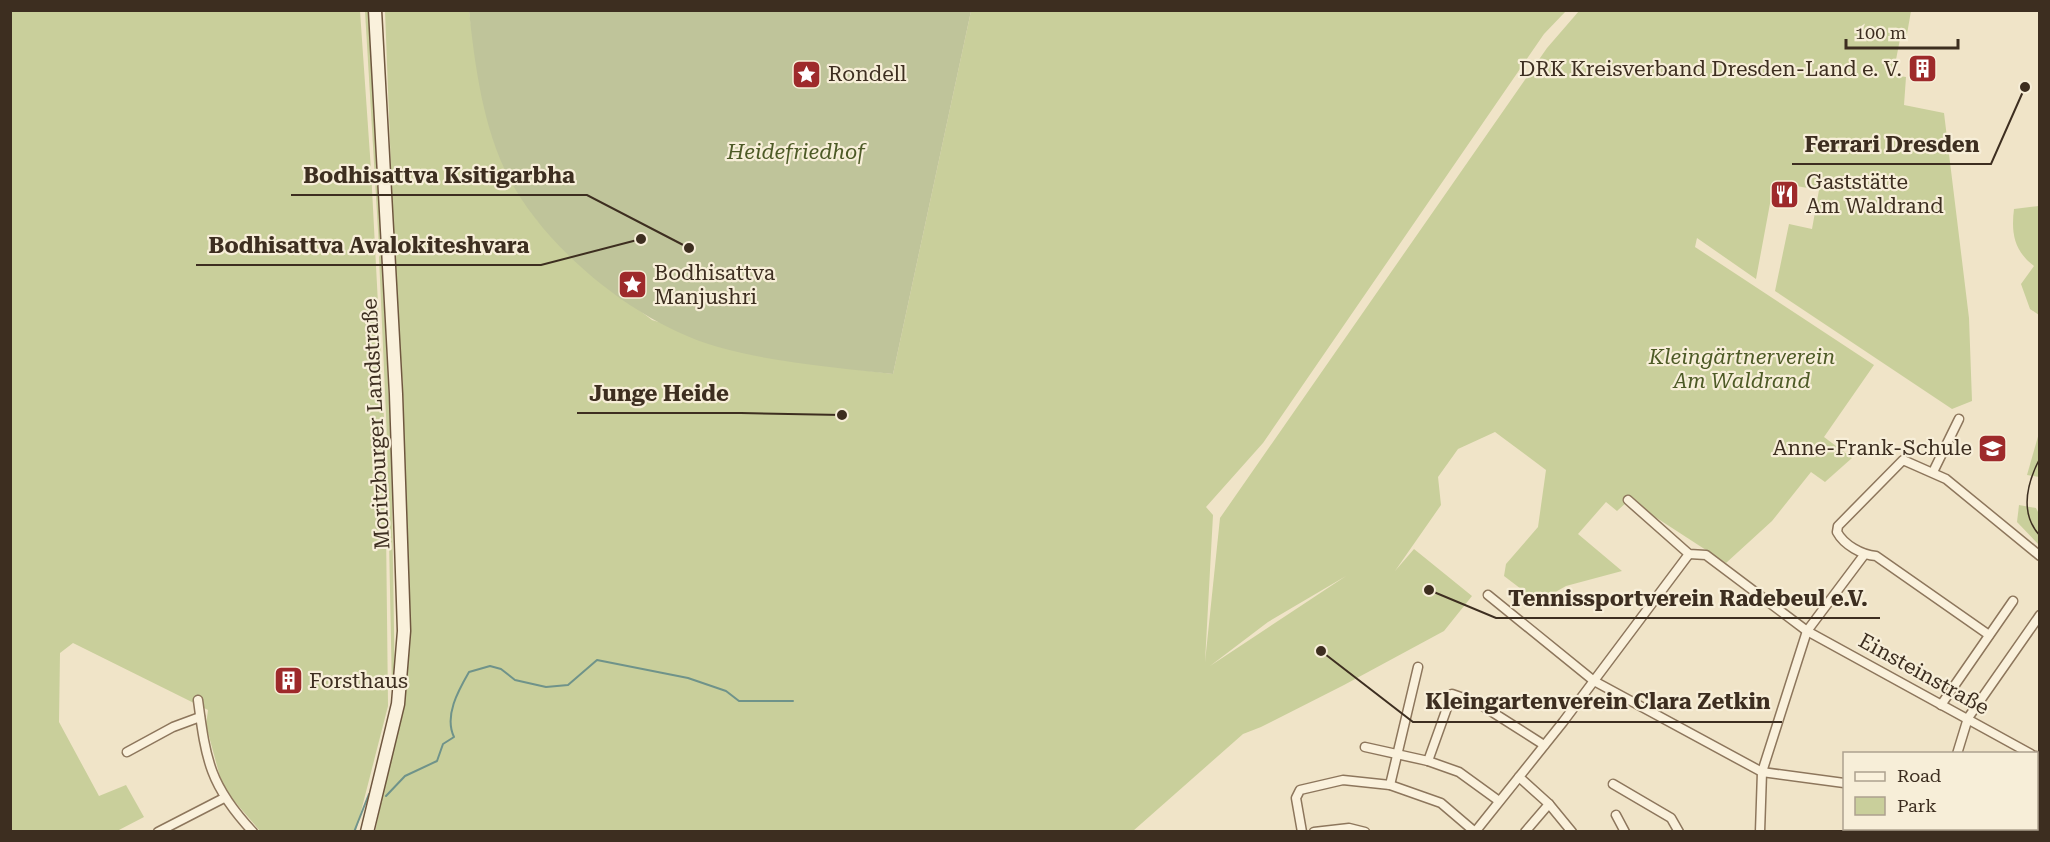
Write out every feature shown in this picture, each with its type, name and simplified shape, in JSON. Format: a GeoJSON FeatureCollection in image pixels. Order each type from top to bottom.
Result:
{"type":"FeatureCollection","features":[{"type":"Feature","properties":{"kind":"main road","name":"Moritzburger Landstraße"},"geometry":{"type":"LineString","coordinates":[[367,831],[398,704],[404,631],[396,394],[375,10]]}},
{"type":"Feature","properties":{"kind":"street"},"geometry":{"type":"LineString","coordinates":[[1933,472],[1959,419]]}},
{"type":"Feature","properties":{"kind":"street"},"geometry":{"type":"LineString","coordinates":[[1989,634],[1876,556],[1864,555],[1840,537],[1837,532],[1838,526],[1903,460],[1946,479],[2040,555]]}},
{"type":"Feature","properties":{"kind":"street","name":"Einsteinstraße"},"geometry":{"type":"LineString","coordinates":[[1628,500],[1689,554],[1706,555],[1807,631],[2029,752]]}},
{"type":"Feature","properties":{"kind":"street"},"geometry":{"type":"LineString","coordinates":[[1302,831],[1297,794],[1300,790],[1343,780],[1390,785],[1441,803],[1475,831],[1594,681],[1689,554]]}},
{"type":"Feature","properties":{"kind":"street"},"geometry":{"type":"LineString","coordinates":[[1760,831],[1762,772],[1807,631],[1864,555]]}},
{"type":"Feature","properties":{"kind":"street"},"geometry":{"type":"LineString","coordinates":[[1488,595],[1594,681],[1762,772],[1843,783]]}},
{"type":"Feature","properties":{"kind":"street"},"geometry":{"type":"LineString","coordinates":[[1941,705],[2013,601]]}},
{"type":"Feature","properties":{"kind":"street"},"geometry":{"type":"LineString","coordinates":[[1957,752],[1968,718],[2040,615]]}},
{"type":"Feature","properties":{"kind":"street"},"geometry":{"type":"LineString","coordinates":[[1390,785],[1418,667]]}},
{"type":"Feature","properties":{"kind":"street"},"geometry":{"type":"LineString","coordinates":[[1428,761],[1452,694],[1478,703],[1544,745]]}},
{"type":"Feature","properties":{"kind":"street"},"geometry":{"type":"LineString","coordinates":[[198,700],[208,766],[224,798],[253,831]]}},
{"type":"Feature","properties":{"kind":"street"},"geometry":{"type":"LineString","coordinates":[[127,752],[173,727],[200,717]]}},
{"type":"Feature","properties":{"kind":"street"},"geometry":{"type":"LineString","coordinates":[[1365,747],[1428,761],[1459,772],[1499,801]]}},
{"type":"Feature","properties":{"kind":"street"},"geometry":{"type":"LineString","coordinates":[[1519,777],[1549,804],[1572,831]]}},
{"type":"Feature","properties":{"kind":"street"},"geometry":{"type":"LineString","coordinates":[[1613,784],[1671,818],[1678,829],[1667,831]]}},
{"type":"Feature","properties":{"kind":"street"},"geometry":{"type":"LineString","coordinates":[[158,831],[224,798]]}},
{"type":"Feature","properties":{"kind":"street"},"geometry":{"type":"LineString","coordinates":[[1525,831],[1549,804]]}},
{"type":"Feature","properties":{"kind":"street"},"geometry":{"type":"LineString","coordinates":[[1616,815],[1625,831]]}},
{"type":"Feature","properties":{"kind":"street"},"geometry":{"type":"LineString","coordinates":[[1314,831],[1349,828],[1365,831]]}},
{"type":"Feature","properties":{"kind":"green space"},"geometry":{"type":"Polygon","coordinates":[[[10,11],[360,11],[385,438],[388,706],[356,831],[260,831],[223,788],[206,725],[208,710],[73,643],[60,653],[59,722],[99,796],[126,785],[144,817],[117,831],[11,831],[10,11]]]}},
{"type":"Feature","properties":{"kind":"green space"},"geometry":{"type":"Polygon","coordinates":[[[365,11],[370,11],[383,247],[379,247],[365,11]]]}},
{"type":"Feature","properties":{"kind":"green space","name":"Kleingärtnerverein Am Waldrand"},"geometry":{"type":"Polygon","coordinates":[[[385,11],[469,11],[471,25],[537,220],[585,268],[652,320],[783,360],[893,374],[971,11],[1566,11],[1544,34],[1263,443],[1206,507],[1213,515],[1205,662],[1220,518],[1547,48],[1579,11],[1911,11],[1907,34],[1901,34],[1893,75],[1906,77],[1904,105],[1944,113],[1969,318],[1972,401],[1952,409],[1775,291],[1789,224],[1812,229],[1819,190],[1774,182],[1756,279],[1697,238],[1695,247],[1874,365],[1824,437],[1852,458],[1825,482],[1811,472],[1772,521],[1726,563],[1629,500],[1617,511],[1606,502],[1578,534],[1622,571],[1566,586],[1538,602],[1504,576],[1506,564],[1538,527],[1546,470],[1495,432],[1458,449],[1438,477],[1441,505],[1395,571],[1414,549],[1472,596],[1444,631],[1344,685],[1243,734],[1133,831],[375,832],[402,703],[406,571],[403,388],[395,274],[385,11]],[[1346,576],[1268,622],[1210,666],[1346,576]]]}},
{"type":"Feature","properties":{"kind":"green space","name":"Heidefriedhof"},"geometry":{"type":"Polygon","coordinates":[[[469,11],[971,11],[893,374],[783,361],[718,347],[657,322],[598,282],[547,232],[509,178],[486,118],[477,75],[469,11]]]}},
{"type":"Feature","properties":{"kind":"green space"},"geometry":{"type":"Polygon","coordinates":[[[2040,206],[2039,315],[2030,309],[2021,284],[2034,266],[2018,248],[2013,226],[2014,209],[2040,206]]]}},
{"type":"Feature","properties":{"kind":"green space"},"geometry":{"type":"Polygon","coordinates":[[[381,253],[391,438],[395,694],[392,691],[387,438],[379,257],[381,253]]]}},
{"type":"Feature","properties":{"kind":"green space"},"geometry":{"type":"Polygon","coordinates":[[[2039,433],[2039,477],[2027,475],[2039,433]]]}},
{"type":"Feature","properties":{"kind":"green space"},"geometry":{"type":"Polygon","coordinates":[[[2019,505],[2036,508],[2039,514],[2039,545],[2017,522],[2019,505]]]}},
{"type":"Feature","properties":{"kind":"waterway"},"geometry":{"type":"LineString","coordinates":[[386,796],[405,776],[437,761],[443,744],[454,737],[451,729],[451,712],[465,679],[469,672],[490,666],[501,669],[515,680],[546,687],[568,685],[597,660],[688,678],[726,691],[739,701],[793,701]]}},
{"type":"Feature","properties":{"kind":"waterway"},"geometry":{"type":"LineString","coordinates":[[354,832],[369,794]]}},
{"type":"Feature","properties":{"kind":"tram line"},"geometry":{"type":"LineString","coordinates":[[2040,458],[2027,498],[2029,518],[2040,536]]}},
{"type":"Feature","properties":{"kind":"place","name":"DRK Kreisverband Dresden-Land e. V."},"geometry":{"type":"Point","coordinates":[1923,69]}},
{"type":"Feature","properties":{"kind":"place","name":"Rondell"},"geometry":{"type":"Point","coordinates":[807,74]}},
{"type":"Feature","properties":{"kind":"place","name":"Ferrari Dresden"},"geometry":{"type":"Point","coordinates":[2025,87]}},
{"type":"Feature","properties":{"kind":"place","name":"Gaststätte Am Waldrand"},"geometry":{"type":"Point","coordinates":[1785,194]}},
{"type":"Feature","properties":{"kind":"place","name":"Bodhisattva Avalokiteshvara"},"geometry":{"type":"Point","coordinates":[641,239]}},
{"type":"Feature","properties":{"kind":"place","name":"Bodhisattva Ksitigarbha"},"geometry":{"type":"Point","coordinates":[689,248]}},
{"type":"Feature","properties":{"kind":"place","name":"Bodhisattva Manjushri"},"geometry":{"type":"Point","coordinates":[633,285]}},
{"type":"Feature","properties":{"kind":"place","name":"Junge Heide"},"geometry":{"type":"Point","coordinates":[842,415]}},
{"type":"Feature","properties":{"kind":"place","name":"Anne-Frank-Schule"},"geometry":{"type":"Point","coordinates":[1993,448]}},
{"type":"Feature","properties":{"kind":"place","name":"Tennissportverein Radebeul e.V."},"geometry":{"type":"Point","coordinates":[1429,590]}},
{"type":"Feature","properties":{"kind":"place","name":"Kleingartenverein Clara Zetkin"},"geometry":{"type":"Point","coordinates":[1321,651]}},
{"type":"Feature","properties":{"kind":"place","name":"Forsthaus"},"geometry":{"type":"Point","coordinates":[288,681]}}]}
